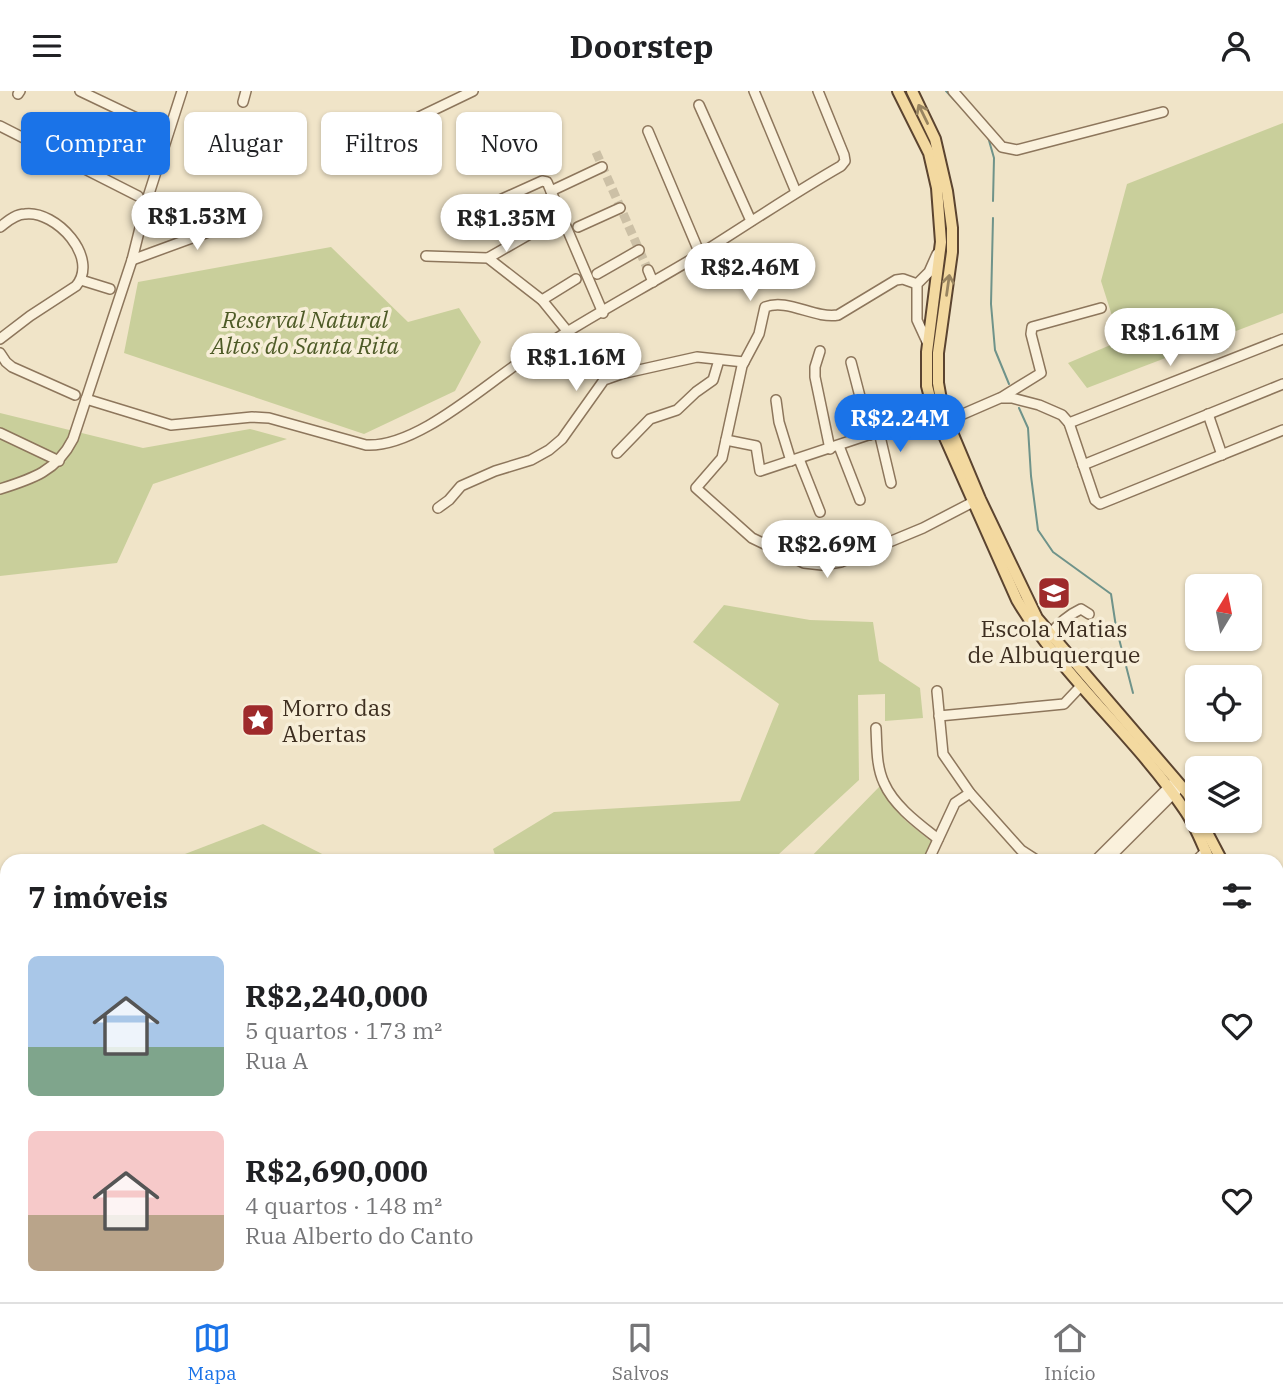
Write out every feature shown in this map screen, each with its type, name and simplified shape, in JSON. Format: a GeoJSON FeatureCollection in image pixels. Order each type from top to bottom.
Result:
{"type":"FeatureCollection","features":[{"type":"Feature","properties":{"kind":"main road"},"geometry":{"type":"LineString","coordinates":[[898,91],[929,153],[937,188],[941,242],[928,344],[928,386],[934,413],[1017,600],[1031,624],[1080,687],[1175,787],[1207,854]]}},
{"type":"Feature","properties":{"kind":"main road"},"geometry":{"type":"LineString","coordinates":[[912,91],[935,139],[947,191],[952,252],[938,353],[938,383],[947,421],[980,499],[1037,618],[1049,636],[1185,798]]}},
{"type":"Feature","properties":{"kind":"main road"},"geometry":{"type":"LineString","coordinates":[[941,242],[947,244],[952,252]]}},
{"type":"Feature","properties":{"kind":"main road"},"geometry":{"type":"LineString","coordinates":[[930,327],[944,317]]}},
{"type":"Feature","properties":{"kind":"main road"},"geometry":{"type":"LineString","coordinates":[[1207,833],[1218,854]]}},
{"type":"Feature","properties":{"kind":"street"},"geometry":{"type":"LineString","coordinates":[[80,91],[124,112]]}},
{"type":"Feature","properties":{"kind":"street"},"geometry":{"type":"LineString","coordinates":[[170,127],[182,91]]}},
{"type":"Feature","properties":{"kind":"street"},"geometry":{"type":"LineString","coordinates":[[243,102],[246,91]]}},
{"type":"Feature","properties":{"kind":"street"},"geometry":{"type":"LineString","coordinates":[[429,112],[473,91]]}},
{"type":"Feature","properties":{"kind":"street"},"geometry":{"type":"LineString","coordinates":[[754,91],[796,192]]}},
{"type":"Feature","properties":{"kind":"street"},"geometry":{"type":"LineString","coordinates":[[86,399],[171,425],[251,417],[269,418],[377,446],[413,433],[453,411],[560,328],[603,313],[841,166],[845,161],[818,91]]}},
{"type":"Feature","properties":{"kind":"street"},"geometry":{"type":"LineString","coordinates":[[953,91],[1002,147],[1017,150],[1163,112]]}},
{"type":"Feature","properties":{"kind":"street"},"geometry":{"type":"LineString","coordinates":[[699,105],[751,221]]}},
{"type":"Feature","properties":{"kind":"street"},"geometry":{"type":"LineString","coordinates":[[1,128],[138,196]]}},
{"type":"Feature","properties":{"kind":"street"},"geometry":{"type":"LineString","coordinates":[[648,131],[700,254]]}},
{"type":"Feature","properties":{"kind":"street"},"geometry":{"type":"LineString","coordinates":[[551,191],[602,167]]}},
{"type":"Feature","properties":{"kind":"street"},"geometry":{"type":"LineString","coordinates":[[0,489],[37,478],[59,461],[73,439],[132,260],[156,175]]}},
{"type":"Feature","properties":{"kind":"street"},"geometry":{"type":"LineString","coordinates":[[491,204],[547,182],[603,313]]}},
{"type":"Feature","properties":{"kind":"street"},"geometry":{"type":"LineString","coordinates":[[578,227],[620,208]]}},
{"type":"Feature","properties":{"kind":"street"},"geometry":{"type":"LineString","coordinates":[[0,227],[27,213],[55,223],[76,243],[82,272],[81,280],[76,286],[0,339]]}},
{"type":"Feature","properties":{"kind":"street"},"geometry":{"type":"LineString","coordinates":[[426,256],[488,258],[561,216]]}},
{"type":"Feature","properties":{"kind":"street"},"geometry":{"type":"LineString","coordinates":[[132,260],[241,220]]}},
{"type":"Feature","properties":{"kind":"street"},"geometry":{"type":"LineString","coordinates":[[928,344],[917,320],[917,284],[929,272],[941,242]]}},
{"type":"Feature","properties":{"kind":"street"},"geometry":{"type":"LineString","coordinates":[[597,275],[639,250]]}},
{"type":"Feature","properties":{"kind":"street"},"geometry":{"type":"LineString","coordinates":[[488,258],[542,300],[560,328]]}},
{"type":"Feature","properties":{"kind":"street"},"geometry":{"type":"LineString","coordinates":[[648,271],[653,282]]}},
{"type":"Feature","properties":{"kind":"street"},"geometry":{"type":"LineString","coordinates":[[542,300],[576,279]]}},
{"type":"Feature","properties":{"kind":"street"},"geometry":{"type":"LineString","coordinates":[[917,284],[903,279],[896,280],[838,314],[828,316],[769,305],[763,310],[759,334],[744,362],[722,458],[696,488],[752,538],[804,562],[822,565],[851,558],[923,528],[973,502]]}},
{"type":"Feature","properties":{"kind":"street"},"geometry":{"type":"LineString","coordinates":[[81,280],[110,289]]}},
{"type":"Feature","properties":{"kind":"street"},"geometry":{"type":"LineString","coordinates":[[947,421],[1000,398],[1041,373],[1031,334],[1032,327],[1101,308]]}},
{"type":"Feature","properties":{"kind":"street"},"geometry":{"type":"LineString","coordinates":[[917,320],[921,326],[930,327]]}},
{"type":"Feature","properties":{"kind":"street"},"geometry":{"type":"LineString","coordinates":[[1069,423],[1283,339]]}},
{"type":"Feature","properties":{"kind":"street"},"geometry":{"type":"LineString","coordinates":[[820,351],[815,377],[835,448],[860,501]]}},
{"type":"Feature","properties":{"kind":"street"},"geometry":{"type":"LineString","coordinates":[[0,353],[12,367],[75,395]]}},
{"type":"Feature","properties":{"kind":"street"},"geometry":{"type":"LineString","coordinates":[[438,508],[461,486],[495,471],[531,460],[549,450],[562,439],[604,380],[697,357],[744,362]]}},
{"type":"Feature","properties":{"kind":"street"},"geometry":{"type":"LineString","coordinates":[[617,453],[650,419],[677,410],[713,380],[719,361]]}},
{"type":"Feature","properties":{"kind":"street"},"geometry":{"type":"LineString","coordinates":[[851,362],[891,483]]}},
{"type":"Feature","properties":{"kind":"street"},"geometry":{"type":"LineString","coordinates":[[1083,465],[1283,384]]}},
{"type":"Feature","properties":{"kind":"street"},"geometry":{"type":"LineString","coordinates":[[1000,398],[1012,398],[1039,405],[1062,415],[1069,423],[1095,500],[1100,504],[1283,430]]}},
{"type":"Feature","properties":{"kind":"street"},"geometry":{"type":"LineString","coordinates":[[776,400],[779,422],[820,512]]}},
{"type":"Feature","properties":{"kind":"street"},"geometry":{"type":"LineString","coordinates":[[726,440],[756,446],[761,471],[934,413]]}},
{"type":"Feature","properties":{"kind":"street"},"geometry":{"type":"LineString","coordinates":[[1208,414],[1222,455]]}},
{"type":"Feature","properties":{"kind":"street"},"geometry":{"type":"LineString","coordinates":[[0,432],[59,461]]}},
{"type":"Feature","properties":{"kind":"street"},"geometry":{"type":"LineString","coordinates":[[0,439],[59,461]]}},
{"type":"Feature","properties":{"kind":"street"},"geometry":{"type":"LineString","coordinates":[[1049,636],[1054,627],[1080,609],[1089,614]]}},
{"type":"Feature","properties":{"kind":"street"},"geometry":{"type":"LineString","coordinates":[[939,716],[1064,704],[1080,687]]}},
{"type":"Feature","properties":{"kind":"street"},"geometry":{"type":"LineString","coordinates":[[937,691],[943,754],[970,793],[1027,854]]}},
{"type":"Feature","properties":{"kind":"street"},"geometry":{"type":"LineString","coordinates":[[876,728],[877,758],[884,784],[911,818],[938,839]]}},
{"type":"Feature","properties":{"kind":"street"},"geometry":{"type":"LineString","coordinates":[[1103,854],[1175,787]]}},
{"type":"Feature","properties":{"kind":"street"},"geometry":{"type":"LineString","coordinates":[[1113,854],[1175,787]]}},
{"type":"Feature","properties":{"kind":"street"},"geometry":{"type":"LineString","coordinates":[[931,854],[955,803],[970,793]]}},
{"type":"Feature","properties":{"kind":"green space"},"geometry":{"type":"Polygon","coordinates":[[[1283,123],[1283,313],[1087,388],[1068,363],[1120,341],[1101,281],[1127,184],[1283,123]]]}},
{"type":"Feature","properties":{"kind":"green space","name":"Reserval Natural Altos do Santa Rita"},"geometry":{"type":"Polygon","coordinates":[[[331,247],[408,322],[459,308],[481,342],[455,391],[364,434],[124,353],[138,282],[331,247]]]}},
{"type":"Feature","properties":{"kind":"green space"},"geometry":{"type":"Polygon","coordinates":[[[0,413],[143,448],[250,429],[287,439],[153,484],[117,563],[0,576],[0,413]]]}},
{"type":"Feature","properties":{"kind":"green space"},"geometry":{"type":"Polygon","coordinates":[[[724,605],[810,620],[873,622],[879,661],[920,688],[923,718],[885,721],[885,694],[858,695],[859,780],[779,854],[495,854],[493,849],[554,812],[740,801],[779,704],[693,642],[724,605]]]}},
{"type":"Feature","properties":{"kind":"green space"},"geometry":{"type":"Polygon","coordinates":[[[880,786],[905,820],[933,843],[928,854],[814,854],[880,786]]]}},
{"type":"Feature","properties":{"kind":"green space"},"geometry":{"type":"Polygon","coordinates":[[[263,824],[322,854],[185,854],[263,824]]]}},
{"type":"Feature","properties":{"kind":"waterway"},"geometry":{"type":"LineString","coordinates":[[946,91],[962,108]]}},
{"type":"Feature","properties":{"kind":"waterway"},"geometry":{"type":"LineString","coordinates":[[988,137],[994,158],[993,201]]}},
{"type":"Feature","properties":{"kind":"waterway"},"geometry":{"type":"LineString","coordinates":[[993,218],[991,304],[995,350],[1009,384]]}},
{"type":"Feature","properties":{"kind":"waterway"},"geometry":{"type":"LineString","coordinates":[[1019,408],[1028,428],[1038,530],[1053,552],[1111,594],[1116,627],[1133,693]]}},
{"type":"Feature","properties":{"kind":"tunnel"},"geometry":{"type":"LineString","coordinates":[[596,152],[648,270]]}},
{"type":"Feature","properties":{"kind":"place","name":"Escola Matias de Albuquerque"},"geometry":{"type":"Point","coordinates":[1054,593]}},
{"type":"Feature","properties":{"kind":"place","name":"Morro das Abertas"},"geometry":{"type":"Point","coordinates":[258,720]}}]}
